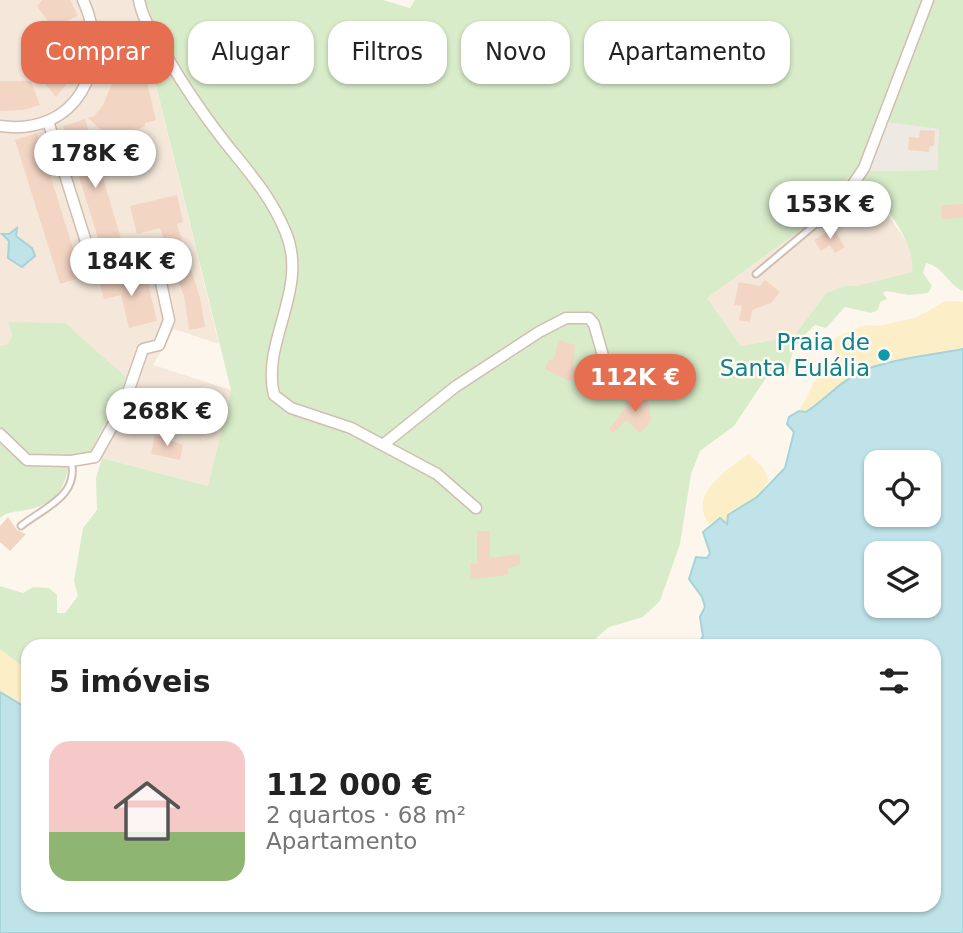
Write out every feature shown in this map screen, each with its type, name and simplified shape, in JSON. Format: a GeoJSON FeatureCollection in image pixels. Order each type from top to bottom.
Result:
{"type":"FeatureCollection","features":[{"type":"Feature","properties":{"kind":"street"},"geometry":{"type":"LineString","coordinates":[[0,126],[13,127],[48,121],[66,109],[81,93],[91,74],[95,41],[94,24],[83,0]]}},
{"type":"Feature","properties":{"kind":"street"},"geometry":{"type":"LineString","coordinates":[[139,0],[150,30],[181,82],[226,144],[248,166],[285,230],[292,251],[293,277],[272,370],[274,395],[291,408],[351,428],[384,444],[400,456],[437,474],[476,508]]}},
{"type":"Feature","properties":{"kind":"street"},"geometry":{"type":"LineString","coordinates":[[819,222],[845,197],[864,168],[928,0]]}},
{"type":"Feature","properties":{"kind":"street"},"geometry":{"type":"LineString","coordinates":[[0,434],[27,460],[71,461],[95,457],[123,407],[143,349],[159,345],[169,320],[160,278],[142,266],[124,264],[105,268],[96,267],[92,261],[48,121]]}},
{"type":"Feature","properties":{"kind":"street"},"geometry":{"type":"LineString","coordinates":[[139,246],[142,266]]}},
{"type":"Feature","properties":{"kind":"street"},"geometry":{"type":"LineString","coordinates":[[384,444],[455,387],[539,332],[566,318],[589,318],[594,324],[607,370]]}},
{"type":"Feature","properties":{"kind":"lane"},"geometry":{"type":"LineString","coordinates":[[756,274],[819,222]]}},
{"type":"Feature","properties":{"kind":"lane"},"geometry":{"type":"LineString","coordinates":[[21,526],[60,500],[71,482],[71,461]]}},
{"type":"Feature","properties":{"kind":"shaded area"},"geometry":{"type":"Polygon","coordinates":[[[0,0],[135,0],[140,21],[21,21],[21,84],[156,84],[219,344],[174,329],[153,365],[231,390],[208,486],[102,458],[91,452],[127,378],[8,322],[12,335],[7,346],[0,346],[0,0]]]}},
{"type":"Feature","properties":{"kind":"shaded area"},"geometry":{"type":"Polygon","coordinates":[[[885,122],[939,129],[937,170],[867,171],[885,122]]]}},
{"type":"Feature","properties":{"kind":"shaded area"},"geometry":{"type":"Polygon","coordinates":[[[857,171],[906,241],[914,259],[912,272],[857,286],[844,286],[826,293],[794,336],[741,346],[707,298],[819,217],[810,204],[857,171]]]}},
{"type":"Feature","properties":{"kind":"green space"},"geometry":{"type":"Polygon","coordinates":[[[135,0],[383,0],[410,8],[415,0],[963,0],[963,291],[953,285],[937,268],[926,263],[923,273],[932,286],[928,293],[909,295],[886,291],[883,293],[887,299],[880,302],[878,310],[871,313],[845,307],[826,328],[815,325],[809,331],[796,347],[787,375],[776,376],[770,372],[734,426],[700,451],[691,474],[680,544],[660,601],[643,617],[609,627],[595,639],[21,639],[21,666],[0,649],[0,586],[23,593],[33,587],[49,588],[57,595],[57,613],[65,613],[78,596],[74,581],[83,528],[97,510],[96,478],[102,458],[208,486],[231,390],[156,84],[174,84],[174,21],[140,21],[135,0]],[[885,122],[868,171],[937,170],[939,129],[885,122]],[[857,171],[810,204],[819,217],[707,298],[741,346],[794,336],[826,293],[844,286],[857,286],[912,272],[908,245],[894,219],[857,171]]]}},
{"type":"Feature","properties":{"kind":"green space"},"geometry":{"type":"Polygon","coordinates":[[[8,322],[65,323],[127,378],[91,452],[69,455],[66,475],[59,492],[37,507],[9,513],[0,518],[0,346],[7,345],[12,335],[8,322]]]}},
{"type":"Feature","properties":{"kind":"sand"},"geometry":{"type":"Polygon","coordinates":[[[946,301],[963,302],[963,447],[941,451],[864,450],[864,453],[806,412],[799,411],[821,370],[836,361],[833,339],[864,325],[877,326],[915,318],[946,301]]]}},
{"type":"Feature","properties":{"kind":"sand"},"geometry":{"type":"Polygon","coordinates":[[[749,454],[763,467],[769,481],[757,497],[729,515],[728,524],[720,518],[709,524],[703,503],[706,493],[721,475],[749,454]]]}},
{"type":"Feature","properties":{"kind":"sand"},"geometry":{"type":"Polygon","coordinates":[[[0,649],[21,666],[21,705],[0,692],[0,649]]]}},
{"type":"Feature","properties":{"kind":"water"},"geometry":{"type":"Polygon","coordinates":[[[17,228],[16,236],[32,248],[35,256],[22,267],[8,258],[9,241],[2,234],[9,234],[17,228]]]}},
{"type":"Feature","properties":{"kind":"water"},"geometry":{"type":"Polygon","coordinates":[[[963,349],[963,933],[0,933],[0,692],[21,705],[21,912],[941,912],[941,639],[701,639],[700,617],[705,607],[702,597],[689,579],[696,557],[707,558],[710,553],[703,532],[720,518],[727,524],[728,515],[757,497],[785,468],[794,432],[787,424],[789,417],[799,411],[806,412],[846,380],[873,367],[963,349]]]}},
{"type":"Feature","properties":{"kind":"building"},"geometry":{"type":"Polygon","coordinates":[[[42,0],[70,0],[78,16],[66,21],[48,21],[37,6],[42,0]]]}},
{"type":"Feature","properties":{"kind":"building"},"geometry":{"type":"Polygon","coordinates":[[[0,81],[32,84],[40,105],[23,110],[0,111],[0,81]]]}},
{"type":"Feature","properties":{"kind":"building"},"geometry":{"type":"Polygon","coordinates":[[[45,84],[67,84],[56,97],[45,84]]]}},
{"type":"Feature","properties":{"kind":"building"},"geometry":{"type":"Polygon","coordinates":[[[112,84],[147,84],[156,120],[145,123],[145,126],[114,142],[88,118],[94,116],[103,105],[112,84]]]}},
{"type":"Feature","properties":{"kind":"building"},"geometry":{"type":"Polygon","coordinates":[[[85,119],[126,255],[116,260],[105,260],[63,126],[85,119]]]}},
{"type":"Feature","properties":{"kind":"building"},"geometry":{"type":"Polygon","coordinates":[[[920,130],[935,131],[934,146],[930,146],[929,152],[908,150],[909,137],[919,138],[920,130]]]}},
{"type":"Feature","properties":{"kind":"building"},"geometry":{"type":"Polygon","coordinates":[[[37,133],[82,277],[60,284],[15,140],[37,133]]]}},
{"type":"Feature","properties":{"kind":"building"},"geometry":{"type":"Polygon","coordinates":[[[177,195],[183,222],[177,224],[200,298],[205,327],[189,330],[184,296],[160,228],[137,234],[130,206],[177,195]]]}},
{"type":"Feature","properties":{"kind":"building"},"geometry":{"type":"Polygon","coordinates":[[[963,204],[963,218],[942,219],[941,205],[963,204]]]}},
{"type":"Feature","properties":{"kind":"building"},"geometry":{"type":"Polygon","coordinates":[[[833,228],[845,247],[835,253],[830,245],[821,251],[814,240],[833,228]]]}},
{"type":"Feature","properties":{"kind":"building"},"geometry":{"type":"Polygon","coordinates":[[[120,274],[121,281],[141,276],[147,279],[157,321],[129,328],[121,295],[104,299],[98,277],[120,274]]]}},
{"type":"Feature","properties":{"kind":"building"},"geometry":{"type":"Polygon","coordinates":[[[765,280],[780,292],[771,303],[752,310],[750,322],[739,320],[742,306],[734,305],[739,282],[760,286],[765,280]]]}},
{"type":"Feature","properties":{"kind":"building"},"geometry":{"type":"Polygon","coordinates":[[[559,340],[575,345],[573,367],[576,368],[571,382],[545,369],[549,359],[553,360],[559,340]]]}},
{"type":"Feature","properties":{"kind":"building"},"geometry":{"type":"Polygon","coordinates":[[[635,390],[648,401],[651,418],[648,425],[640,433],[626,420],[613,433],[609,429],[627,406],[625,404],[635,390]]]}},
{"type":"Feature","properties":{"kind":"building"},"geometry":{"type":"Polygon","coordinates":[[[155,435],[183,445],[180,460],[151,454],[155,435]]]}},
{"type":"Feature","properties":{"kind":"building"},"geometry":{"type":"Polygon","coordinates":[[[8,517],[17,530],[26,534],[10,551],[0,542],[0,526],[8,517]]]}},
{"type":"Feature","properties":{"kind":"building"},"geometry":{"type":"Polygon","coordinates":[[[477,531],[490,531],[490,558],[520,554],[520,565],[508,568],[508,575],[471,579],[470,563],[477,564],[477,531]]]}},
{"type":"Feature","properties":{"kind":"place","name":"Praia de Santa Eulália"},"geometry":{"type":"Point","coordinates":[884,355]}}]}
